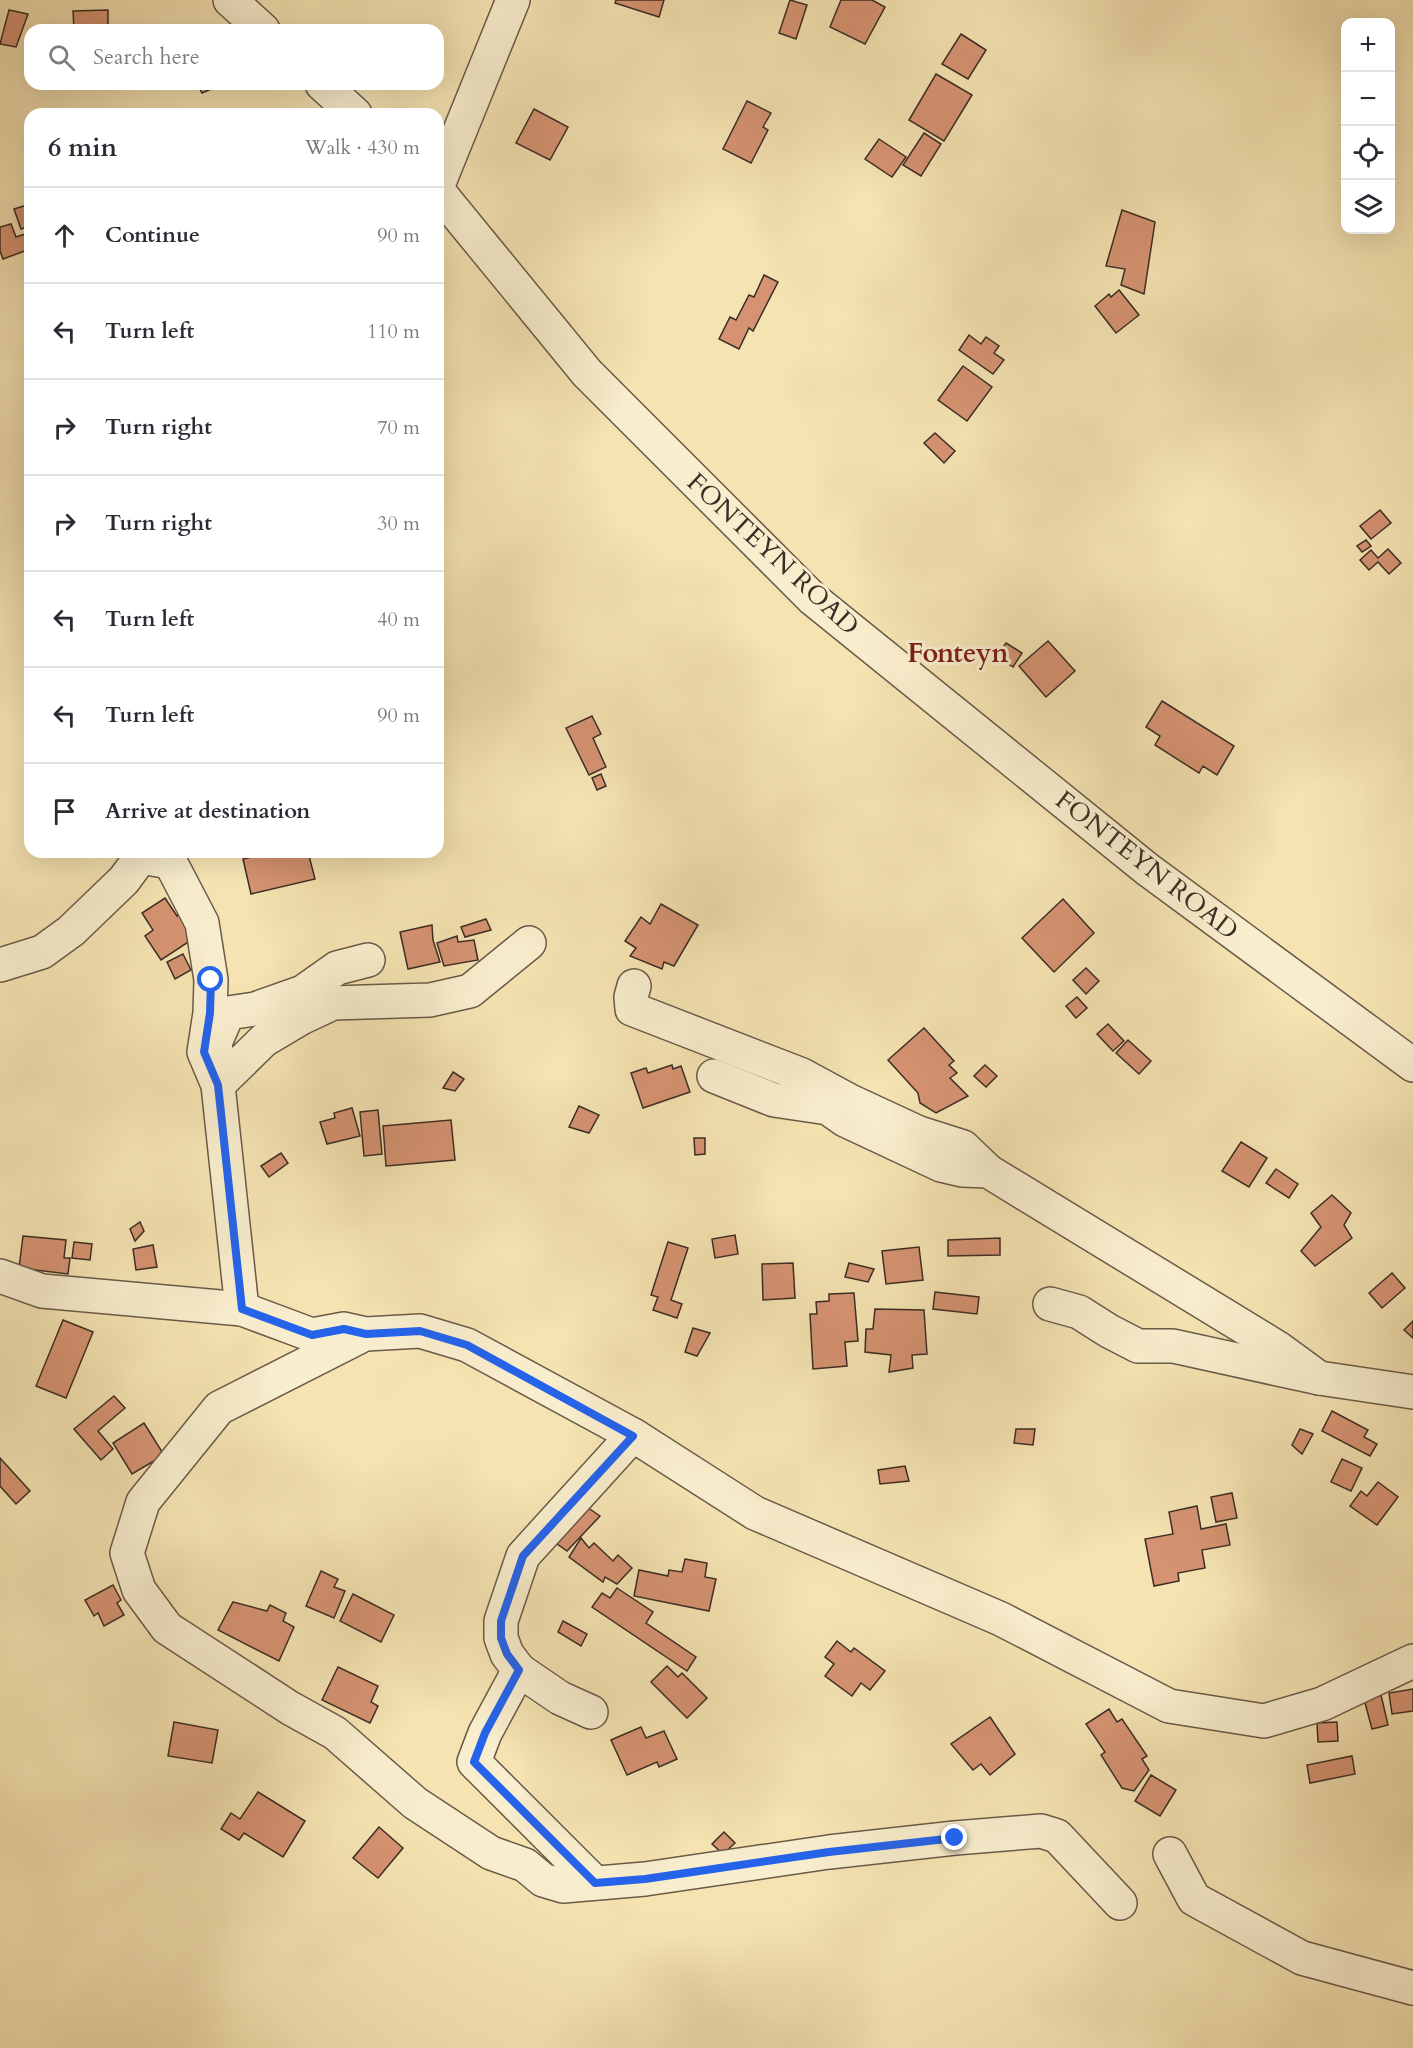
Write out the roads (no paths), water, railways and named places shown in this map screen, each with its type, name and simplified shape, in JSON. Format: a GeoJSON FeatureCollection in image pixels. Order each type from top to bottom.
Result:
{"type":"FeatureCollection","features":[{"type":"Feature","properties":{"kind":"street"},"geometry":{"type":"LineString","coordinates":[[230,0],[256,24]]}},
{"type":"Feature","properties":{"kind":"street"},"geometry":{"type":"LineString","coordinates":[[444,170],[513,0]]}},
{"type":"Feature","properties":{"kind":"street"},"geometry":{"type":"LineString","coordinates":[[328,90],[348,108]]}},
{"type":"Feature","properties":{"kind":"street","name":"FONTEYN ROAD"},"geometry":{"type":"LineString","coordinates":[[444,198],[587,372],[813,599],[1147,869],[1413,1065]]}},
{"type":"Feature","properties":{"kind":"street"},"geometry":{"type":"LineString","coordinates":[[0,965],[42,952],[70,931],[124,880],[140,858]]}},
{"type":"Feature","properties":{"kind":"street"},"geometry":{"type":"LineString","coordinates":[[168,858],[202,923],[211,980],[210,1013],[204,1052],[218,1085]]}},
{"type":"Feature","properties":{"kind":"street"},"geometry":{"type":"LineString","coordinates":[[218,1085],[264,1040],[301,1018],[333,1003],[429,1000],[470,991],[529,943]]}},
{"type":"Feature","properties":{"kind":"street"},"geometry":{"type":"LineString","coordinates":[[242,1309],[215,1042],[228,1013],[255,1010],[303,992],[337,968],[368,960]]}},
{"type":"Feature","properties":{"kind":"street"},"geometry":{"type":"LineString","coordinates":[[634,986],[631,997],[632,1009],[802,1075],[850,1101],[919,1132],[963,1147],[988,1171],[1278,1348],[1319,1378]]}},
{"type":"Feature","properties":{"kind":"street"},"geometry":{"type":"LineString","coordinates":[[714,1076],[774,1100],[828,1108],[845,1120],[880,1138],[941,1165],[962,1170],[988,1171]]}},
{"type":"Feature","properties":{"kind":"street"},"geometry":{"type":"LineString","coordinates":[[0,1276],[42,1291],[242,1309],[312,1335],[344,1329],[366,1334],[420,1331],[467,1345],[633,1436],[755,1513],[1001,1619],[1169,1706],[1264,1721],[1322,1704],[1413,1661]]}},
{"type":"Feature","properties":{"kind":"street"},"geometry":{"type":"LineString","coordinates":[[1050,1304],[1079,1312],[1138,1346],[1173,1346],[1319,1378],[1413,1392]]}},
{"type":"Feature","properties":{"kind":"street"},"geometry":{"type":"LineString","coordinates":[[366,1334],[219,1408],[143,1502],[127,1553],[139,1590],[167,1628],[290,1708],[336,1733],[415,1803],[491,1853],[525,1865],[543,1880],[563,1886],[645,1879],[829,1852],[1041,1831],[1057,1836],[1120,1903]]}},
{"type":"Feature","properties":{"kind":"street"},"geometry":{"type":"LineString","coordinates":[[591,1712],[560,1698],[519,1670],[507,1654],[501,1638],[501,1621],[523,1556],[633,1436]]}},
{"type":"Feature","properties":{"kind":"street"},"geometry":{"type":"LineString","coordinates":[[519,1670],[485,1733],[474,1762],[595,1883]]}},
{"type":"Feature","properties":{"kind":"street"},"geometry":{"type":"LineString","coordinates":[[1170,1854],[1194,1899],[1302,1958],[1413,1988]]}},
{"type":"Feature","properties":{"kind":"district","name":"Fonteyn"},"geometry":{"type":"Point","coordinates":[958,653]}}]}
